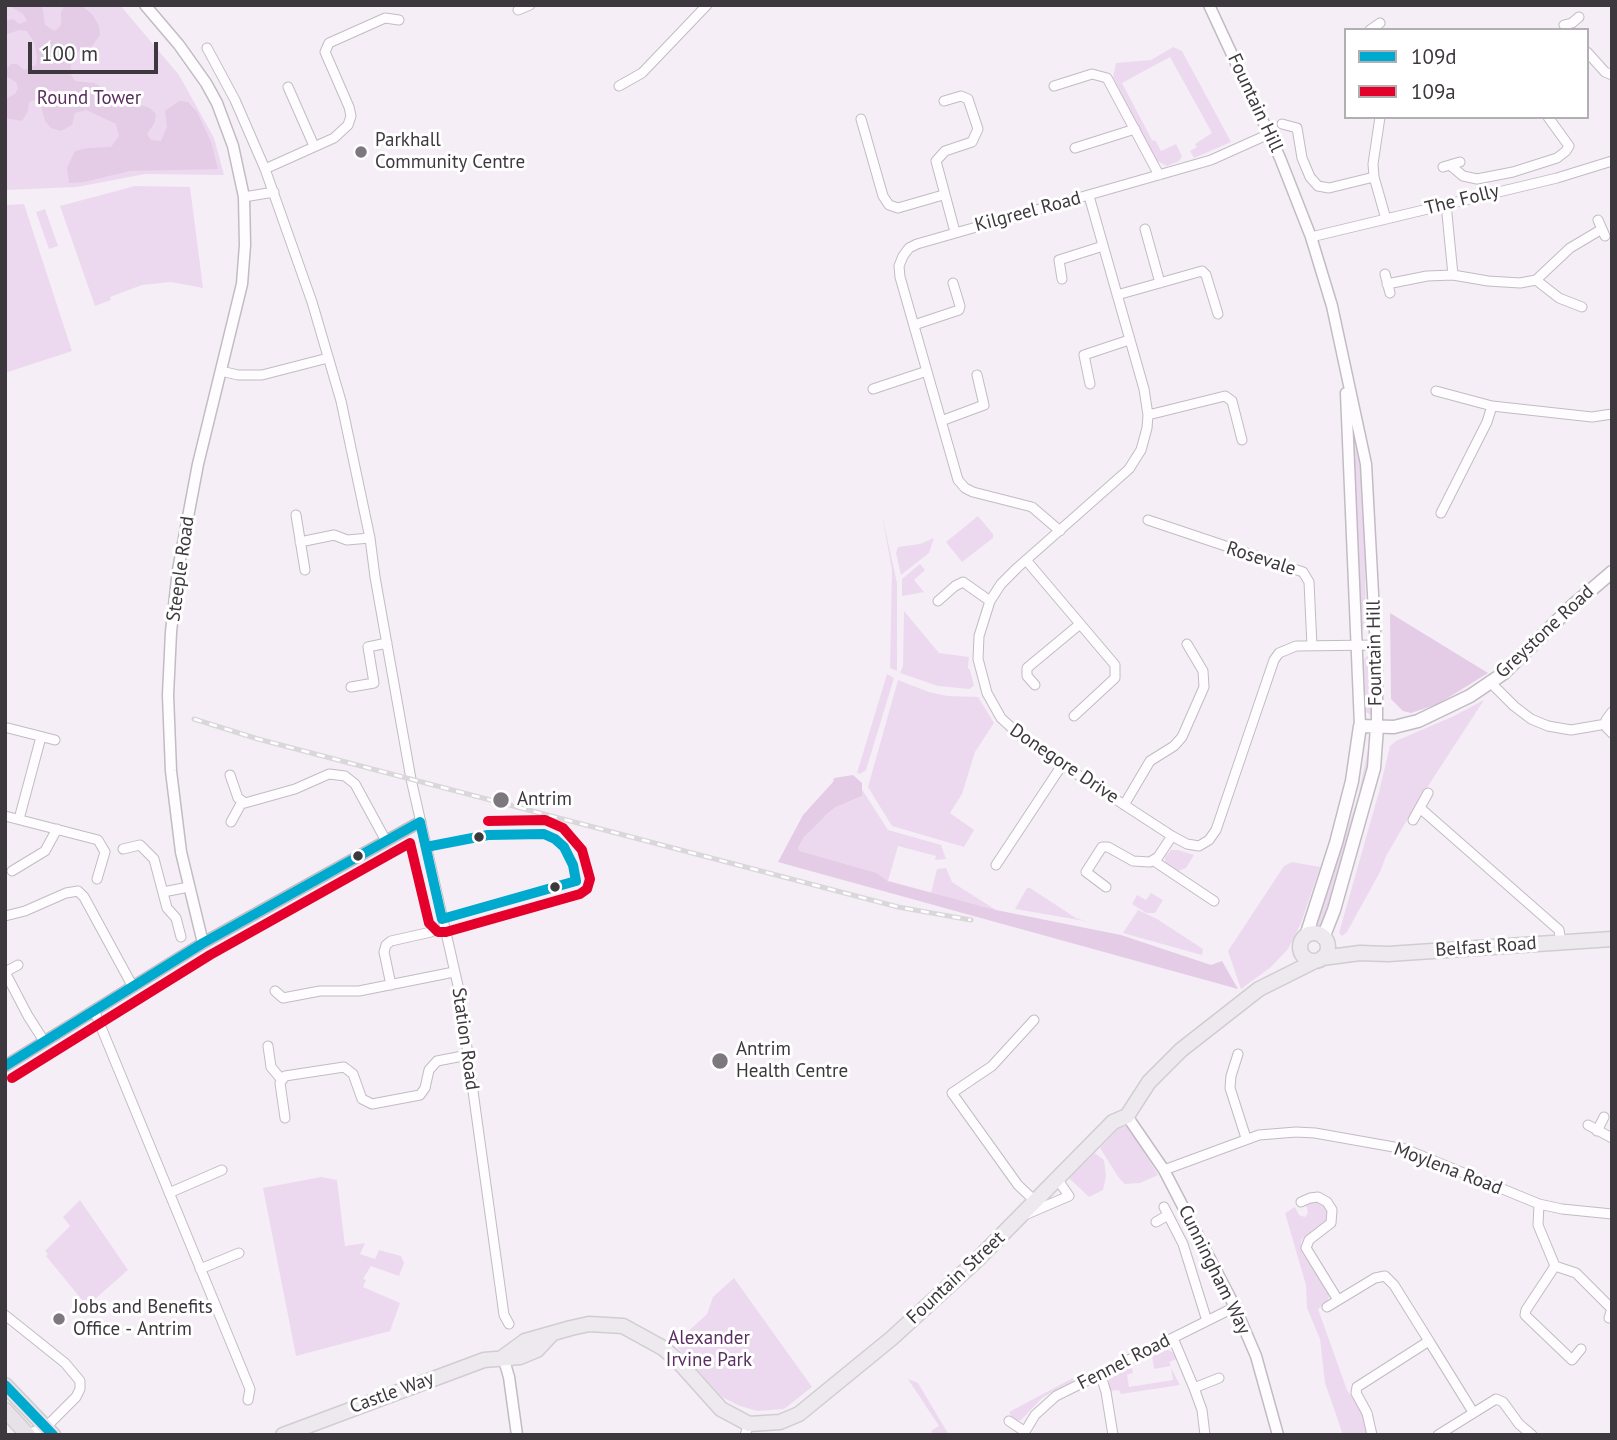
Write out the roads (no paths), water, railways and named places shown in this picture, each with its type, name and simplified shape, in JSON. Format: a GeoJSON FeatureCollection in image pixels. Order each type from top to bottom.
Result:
{"type":"FeatureCollection","features":[{"type":"Feature","properties":{"kind":"highway"},"geometry":{"type":"LineString","coordinates":[[5,1385],[50,1431]]}},
{"type":"Feature","properties":{"kind":"highway"},"geometry":{"type":"LineString","coordinates":[[5,1410],[28,1435]]}},
{"type":"Feature","properties":{"kind":"main road","name":"Greystone Road"},"geometry":{"type":"LineString","coordinates":[[1360,726],[1394,727],[1418,721],[1491,683],[1612,572]]}},
{"type":"Feature","properties":{"kind":"main road","name":"Fountain Hill"},"geometry":{"type":"LineString","coordinates":[[1303,940],[1336,843],[1353,781],[1360,726]]}},
{"type":"Feature","properties":{"kind":"main road","name":"Fountain Hill"},"geometry":{"type":"LineString","coordinates":[[1324,939],[1374,768],[1377,727]]}},
{"type":"Feature","properties":{"kind":"main road"},"geometry":{"type":"LineString","coordinates":[[1314,933],[1324,939],[1327,948],[1319,959],[1304,957],[1303,940],[1314,933]]}},
{"type":"Feature","properties":{"kind":"main road","name":"Belfast Road"},"geometry":{"type":"LineString","coordinates":[[1324,939],[1360,953]]}},
{"type":"Feature","properties":{"kind":"main road","name":"Belfast Road"},"geometry":{"type":"LineString","coordinates":[[1319,959],[1360,953],[1388,954],[1612,939]]}},
{"type":"Feature","properties":{"kind":"main road","name":"Fountain Street"},"geometry":{"type":"LineString","coordinates":[[1278,978],[1303,940]]}},
{"type":"Feature","properties":{"kind":"main road","name":"Fountain Street"},"geometry":{"type":"LineString","coordinates":[[747,1430],[799,1414],[890,1340],[1022,1216],[1113,1122],[1127,1116],[1149,1082],[1165,1065],[1248,996],[1319,959]]}},
{"type":"Feature","properties":{"kind":"main road","name":"Castle Way"},"geometry":{"type":"LineString","coordinates":[[283,1435],[484,1360],[503,1357],[525,1341],[589,1324],[623,1326],[663,1348],[721,1409],[747,1430]]}},
{"type":"Feature","properties":{"kind":"street","name":"Steeple Road"},"geometry":{"type":"LineString","coordinates":[[146,5],[179,45],[217,103],[233,146],[244,197],[245,245],[242,284],[198,464],[178,570],[171,632],[168,729],[176,820],[188,887],[203,943]]}},
{"type":"Feature","properties":{"kind":"street"},"geometry":{"type":"LineString","coordinates":[[518,10],[530,5]]}},
{"type":"Feature","properties":{"kind":"street"},"geometry":{"type":"LineString","coordinates":[[619,86],[642,73],[706,5]]}},
{"type":"Feature","properties":{"kind":"street","name":"Fountain Hill"},"geometry":{"type":"LineString","coordinates":[[1209,5],[1269,134],[1311,237],[1332,306],[1366,464],[1377,645],[1377,727]]}},
{"type":"Feature","properties":{"kind":"street"},"geometry":{"type":"LineString","coordinates":[[265,169],[339,135],[351,119],[349,107],[326,50],[330,43],[385,18],[399,20]]}},
{"type":"Feature","properties":{"kind":"street"},"geometry":{"type":"LineString","coordinates":[[1373,28],[1380,23]]}},
{"type":"Feature","properties":{"kind":"street"},"geometry":{"type":"LineString","coordinates":[[206,48],[235,100],[274,192],[344,413],[370,538],[387,643],[368,647],[374,683],[351,687]]}},
{"type":"Feature","properties":{"kind":"street"},"geometry":{"type":"LineString","coordinates":[[1589,54],[1601,69],[1612,75]]}},
{"type":"Feature","properties":{"kind":"street"},"geometry":{"type":"LineString","coordinates":[[1054,86],[1092,74],[1107,78],[1159,175]]}},
{"type":"Feature","properties":{"kind":"street"},"geometry":{"type":"LineString","coordinates":[[288,87],[314,146]]}},
{"type":"Feature","properties":{"kind":"street"},"geometry":{"type":"LineString","coordinates":[[944,101],[961,96],[968,99],[978,131],[972,142],[945,150],[938,157],[936,169],[954,233]]}},
{"type":"Feature","properties":{"kind":"street"},"geometry":{"type":"LineString","coordinates":[[861,119],[883,196],[889,205],[898,208],[943,195]]}},
{"type":"Feature","properties":{"kind":"street"},"geometry":{"type":"LineString","coordinates":[[1380,119],[1374,153],[1374,177],[1386,219]]}},
{"type":"Feature","properties":{"kind":"street"},"geometry":{"type":"LineString","coordinates":[[1451,165],[1463,176],[1477,179],[1513,172],[1556,158],[1566,152],[1569,144],[1550,119]]}},
{"type":"Feature","properties":{"kind":"street"},"geometry":{"type":"LineString","coordinates":[[1282,124],[1297,128],[1298,145],[1310,177],[1318,186],[1329,188],[1374,177]]}},
{"type":"Feature","properties":{"kind":"street"},"geometry":{"type":"LineString","coordinates":[[1075,148],[1135,130]]}},
{"type":"Feature","properties":{"kind":"street","name":"Kilgreel Road"},"geometry":{"type":"LineString","coordinates":[[1060,531],[1032,507],[973,492],[962,486],[954,471],[900,277],[900,261],[913,245],[1211,160],[1269,134]]}},
{"type":"Feature","properties":{"kind":"street","name":"The Folly"},"geometry":{"type":"LineString","coordinates":[[1311,237],[1557,178],[1612,161]]}},
{"type":"Feature","properties":{"kind":"street"},"geometry":{"type":"LineString","coordinates":[[244,197],[274,192]]}},
{"type":"Feature","properties":{"kind":"street","name":"Donegore Drive"},"geometry":{"type":"LineString","coordinates":[[1089,196],[1144,388],[1148,415],[1141,450],[1129,469],[1006,578],[990,601],[982,623],[978,648],[979,670],[987,693],[1001,718],[1012,731],[1062,765],[1172,836],[1187,845],[1196,846],[1204,844],[1212,837],[1275,658],[1286,648],[1377,645]]}},
{"type":"Feature","properties":{"kind":"street"},"geometry":{"type":"LineString","coordinates":[[1446,204],[1452,275]]}},
{"type":"Feature","properties":{"kind":"street"},"geometry":{"type":"LineString","coordinates":[[1387,283],[1452,275],[1507,284],[1536,280],[1570,248],[1601,228]]}},
{"type":"Feature","properties":{"kind":"street"},"geometry":{"type":"LineString","coordinates":[[1145,229],[1160,283]]}},
{"type":"Feature","properties":{"kind":"street"},"geometry":{"type":"LineString","coordinates":[[1062,279],[1059,260],[1103,246]]}},
{"type":"Feature","properties":{"kind":"street"},"geometry":{"type":"LineString","coordinates":[[1117,296],[1203,272],[1218,314]]}},
{"type":"Feature","properties":{"kind":"street"},"geometry":{"type":"LineString","coordinates":[[1536,280],[1549,292],[1578,302]]}},
{"type":"Feature","properties":{"kind":"street"},"geometry":{"type":"LineString","coordinates":[[914,325],[960,310],[953,283]]}},
{"type":"Feature","properties":{"kind":"street"},"geometry":{"type":"LineString","coordinates":[[1090,384],[1084,355],[1129,340]]}},
{"type":"Feature","properties":{"kind":"street"},"geometry":{"type":"LineString","coordinates":[[220,371],[238,375],[262,375],[328,358]]}},
{"type":"Feature","properties":{"kind":"street","name":"Fountain Hill"},"geometry":{"type":"LineString","coordinates":[[1345,363],[1360,726]]}},
{"type":"Feature","properties":{"kind":"street"},"geometry":{"type":"LineString","coordinates":[[873,389],[927,372]]}},
{"type":"Feature","properties":{"kind":"street"},"geometry":{"type":"LineString","coordinates":[[942,421],[984,405],[977,375]]}},
{"type":"Feature","properties":{"kind":"street"},"geometry":{"type":"LineString","coordinates":[[1436,391],[1492,406],[1592,417],[1612,414]]}},
{"type":"Feature","properties":{"kind":"street"},"geometry":{"type":"LineString","coordinates":[[1148,415],[1225,396],[1232,401],[1242,440]]}},
{"type":"Feature","properties":{"kind":"street"},"geometry":{"type":"LineString","coordinates":[[1441,513],[1487,422],[1492,406]]}},
{"type":"Feature","properties":{"kind":"street"},"geometry":{"type":"LineString","coordinates":[[296,515],[305,570]]}},
{"type":"Feature","properties":{"kind":"street","name":"Rosevale"},"geometry":{"type":"LineString","coordinates":[[1148,520],[1303,572],[1309,582],[1312,646]]}},
{"type":"Feature","properties":{"kind":"street"},"geometry":{"type":"LineString","coordinates":[[300,542],[334,535],[347,540],[370,538]]}},
{"type":"Feature","properties":{"kind":"street"},"geometry":{"type":"LineString","coordinates":[[1026,560],[1117,670],[1112,682],[1074,716]]}},
{"type":"Feature","properties":{"kind":"street"},"geometry":{"type":"LineString","coordinates":[[938,601],[963,582],[990,601]]}},
{"type":"Feature","properties":{"kind":"street"},"geometry":{"type":"LineString","coordinates":[[1035,685],[1026,673],[1029,666],[1080,624]]}},
{"type":"Feature","properties":{"kind":"street","name":"Station Road"},"geometry":{"type":"LineString","coordinates":[[387,643],[420,822],[454,972],[504,1315],[509,1324]]}},
{"type":"Feature","properties":{"kind":"street"},"geometry":{"type":"LineString","coordinates":[[1124,805],[1150,761],[1176,745],[1182,737],[1202,693],[1204,674],[1187,644]]}},
{"type":"Feature","properties":{"kind":"street"},"geometry":{"type":"LineString","coordinates":[[1491,683],[1531,719],[1548,726],[1570,730],[1609,728],[1607,716],[1612,712]]}},
{"type":"Feature","properties":{"kind":"street"},"geometry":{"type":"LineString","coordinates":[[8,728],[55,740]]}},
{"type":"Feature","properties":{"kind":"street"},"geometry":{"type":"LineString","coordinates":[[19,819],[41,737]]}},
{"type":"Feature","properties":{"kind":"street"},"geometry":{"type":"LineString","coordinates":[[996,864],[1062,765]]}},
{"type":"Feature","properties":{"kind":"street"},"geometry":{"type":"LineString","coordinates":[[230,775],[236,793],[242,802],[248,803],[295,789],[329,774],[340,774],[355,784],[384,839]]}},
{"type":"Feature","properties":{"kind":"street"},"geometry":{"type":"LineString","coordinates":[[1413,820],[1428,793]]}},
{"type":"Feature","properties":{"kind":"street"},"geometry":{"type":"LineString","coordinates":[[231,822],[242,802]]}},
{"type":"Feature","properties":{"kind":"street"},"geometry":{"type":"LineString","coordinates":[[1420,808],[1559,930],[1561,942]]}},
{"type":"Feature","properties":{"kind":"street"},"geometry":{"type":"LineString","coordinates":[[5,816],[93,838],[102,844],[104,852],[97,878]]}},
{"type":"Feature","properties":{"kind":"street"},"geometry":{"type":"LineString","coordinates":[[5,1066],[203,943],[384,839],[420,822]]}},
{"type":"Feature","properties":{"kind":"street"},"geometry":{"type":"LineString","coordinates":[[12,871],[45,851],[57,829]]}},
{"type":"Feature","properties":{"kind":"street"},"geometry":{"type":"LineString","coordinates":[[1154,861],[1172,836]]}},
{"type":"Feature","properties":{"kind":"street"},"geometry":{"type":"LineString","coordinates":[[123,849],[140,845],[154,859],[167,908],[176,918],[181,936]]}},
{"type":"Feature","properties":{"kind":"street"},"geometry":{"type":"LineString","coordinates":[[1106,887],[1086,872],[1102,847],[1108,847],[1138,862],[1154,861],[1214,901]]}},
{"type":"Feature","properties":{"kind":"street"},"geometry":{"type":"LineString","coordinates":[[163,892],[188,887]]}},
{"type":"Feature","properties":{"kind":"street"},"geometry":{"type":"LineString","coordinates":[[5,916],[78,891],[84,897],[134,987]]}},
{"type":"Feature","properties":{"kind":"street"},"geometry":{"type":"LineString","coordinates":[[391,985],[384,952],[386,946],[391,941],[430,932]]}},
{"type":"Feature","properties":{"kind":"street"},"geometry":{"type":"LineString","coordinates":[[18,965],[6,974],[44,1041]]}},
{"type":"Feature","properties":{"kind":"street"},"geometry":{"type":"LineString","coordinates":[[275,992],[283,998],[320,991],[354,992],[454,972]]}},
{"type":"Feature","properties":{"kind":"street"},"geometry":{"type":"LineString","coordinates":[[94,1010],[250,1389],[248,1400]]}},
{"type":"Feature","properties":{"kind":"street"},"geometry":{"type":"LineString","coordinates":[[1034,1020],[992,1066],[952,1093],[1018,1185],[1036,1202]]}},
{"type":"Feature","properties":{"kind":"street"},"geometry":{"type":"LineString","coordinates":[[268,1046],[271,1067],[281,1079],[285,1118]]}},
{"type":"Feature","properties":{"kind":"street"},"geometry":{"type":"LineString","coordinates":[[1238,1054],[1230,1085],[1246,1139]]}},
{"type":"Feature","properties":{"kind":"street"},"geometry":{"type":"LineString","coordinates":[[281,1079],[285,1076],[344,1067],[353,1074],[362,1099],[372,1104],[420,1095],[425,1088],[429,1070],[437,1061],[468,1055]]}},
{"type":"Feature","properties":{"kind":"street","name":"Cunningham Way"},"geometry":{"type":"LineString","coordinates":[[1127,1116],[1164,1170],[1235,1307],[1256,1356],[1278,1435]]}},
{"type":"Feature","properties":{"kind":"street"},"geometry":{"type":"LineString","coordinates":[[1604,1117],[1592,1128],[1612,1138]]}},
{"type":"Feature","properties":{"kind":"street","name":"Moylena Road"},"geometry":{"type":"LineString","coordinates":[[1164,1170],[1246,1139],[1272,1133],[1305,1133],[1405,1149],[1539,1204],[1612,1214]]}},
{"type":"Feature","properties":{"kind":"street"},"geometry":{"type":"LineString","coordinates":[[169,1193],[222,1170]]}},
{"type":"Feature","properties":{"kind":"street","name":"Fountain Street"},"geometry":{"type":"LineString","coordinates":[[1022,1216],[1069,1196],[1058,1180]]}},
{"type":"Feature","properties":{"kind":"street"},"geometry":{"type":"LineString","coordinates":[[1301,1202],[1318,1197],[1327,1202],[1332,1210],[1331,1223],[1309,1240],[1306,1248],[1338,1300]]}},
{"type":"Feature","properties":{"kind":"street"},"geometry":{"type":"LineString","coordinates":[[1539,1204],[1538,1225],[1555,1266],[1576,1273],[1610,1311]]}},
{"type":"Feature","properties":{"kind":"street"},"geometry":{"type":"LineString","coordinates":[[1156,1222],[1166,1211],[1184,1244],[1207,1321]]}},
{"type":"Feature","properties":{"kind":"street"},"geometry":{"type":"LineString","coordinates":[[200,1269],[239,1253]]}},
{"type":"Feature","properties":{"kind":"street"},"geometry":{"type":"LineString","coordinates":[[1555,1266],[1528,1306],[1525,1315],[1572,1360],[1581,1349]]}},
{"type":"Feature","properties":{"kind":"street"},"geometry":{"type":"LineString","coordinates":[[1327,1307],[1375,1278],[1387,1277],[1473,1412]]}},
{"type":"Feature","properties":{"kind":"street","name":"Fennel Road"},"geometry":{"type":"LineString","coordinates":[[1009,1420],[1024,1433],[1047,1402],[1235,1307]]}},
{"type":"Feature","properties":{"kind":"street"},"geometry":{"type":"LineString","coordinates":[[5,1315],[65,1363],[80,1381],[76,1397],[50,1431],[28,1435]]}},
{"type":"Feature","properties":{"kind":"street"},"geometry":{"type":"LineString","coordinates":[[1173,1338],[1202,1410],[1205,1435]]}},
{"type":"Feature","properties":{"kind":"street"},"geometry":{"type":"LineString","coordinates":[[1372,1435],[1367,1413],[1356,1393],[1357,1387],[1429,1341]]}},
{"type":"Feature","properties":{"kind":"street"},"geometry":{"type":"LineString","coordinates":[[503,1357],[509,1377],[517,1435]]}},
{"type":"Feature","properties":{"kind":"street"},"geometry":{"type":"LineString","coordinates":[[1101,1376],[1107,1392],[1113,1435]]}},
{"type":"Feature","properties":{"kind":"street"},"geometry":{"type":"LineString","coordinates":[[1194,1388],[1219,1378]]}},
{"type":"Feature","properties":{"kind":"street"},"geometry":{"type":"LineString","coordinates":[[1438,1435],[1493,1400],[1498,1400],[1532,1435]]}},
{"type":"Feature","properties":{"kind":"railway"},"geometry":{"type":"LineString","coordinates":[[194,719],[258,739],[898,907],[971,920]]}},
{"type":"Feature","properties":{"kind":"place","name":"Parkhall Community Centre"},"geometry":{"type":"Point","coordinates":[361,152]}},
{"type":"Feature","properties":{"kind":"place","name":"Antrim"},"geometry":{"type":"Point","coordinates":[501,800]}},
{"type":"Feature","properties":{"kind":"place","name":"Antrim Health Centre"},"geometry":{"type":"Point","coordinates":[720,1061]}},
{"type":"Feature","properties":{"kind":"place","name":"Jobs and Benefits Office - Antrim"},"geometry":{"type":"Point","coordinates":[59,1319]}},
{"type":"Feature","properties":{"kind":"park label","name":"Round Tower"},"geometry":{"type":"Point","coordinates":[89,99]}},
{"type":"Feature","properties":{"kind":"park label","name":"Alexander Irvine Park"},"geometry":{"type":"Point","coordinates":[709,1350]}}]}
